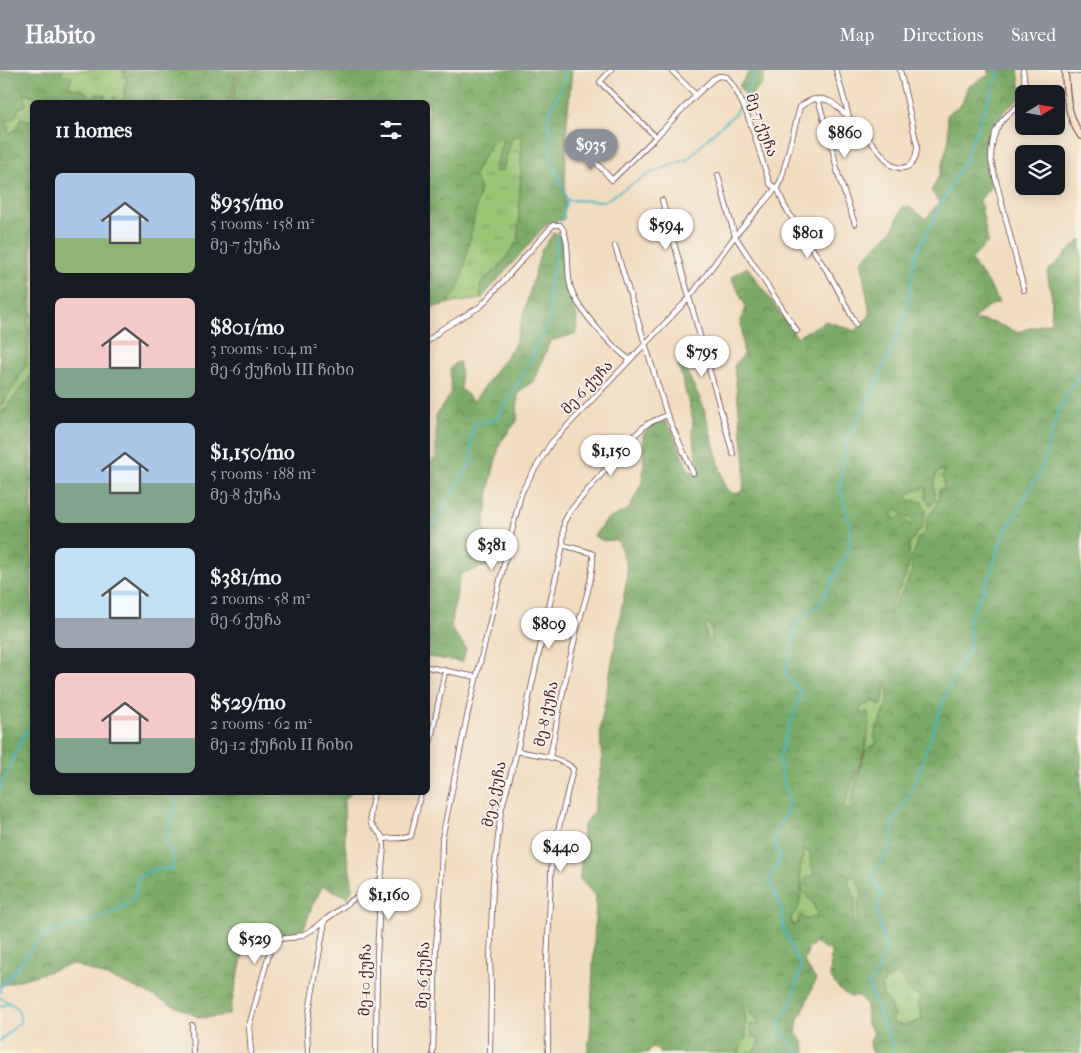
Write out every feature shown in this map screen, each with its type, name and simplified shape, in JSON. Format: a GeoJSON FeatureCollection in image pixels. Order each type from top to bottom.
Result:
{"type":"FeatureCollection","features":[{"type":"Feature","properties":{"kind":"street"},"geometry":{"type":"LineString","coordinates":[[611,70],[600,82],[656,137]]}},
{"type":"Feature","properties":{"kind":"street"},"geometry":{"type":"LineString","coordinates":[[671,70],[696,95]]}},
{"type":"Feature","properties":{"kind":"street"},"geometry":{"type":"LineString","coordinates":[[724,70],[727,77]]}},
{"type":"Feature","properties":{"kind":"street"},"geometry":{"type":"LineString","coordinates":[[836,70],[850,119]]}},
{"type":"Feature","properties":{"kind":"street"},"geometry":{"type":"LineString","coordinates":[[1023,70],[1025,85]]}},
{"type":"Feature","properties":{"kind":"street"},"geometry":{"type":"LineString","coordinates":[[1080,133],[1072,119],[1066,98],[1065,70],[1081,72]]}},
{"type":"Feature","properties":{"kind":"street"},"geometry":{"type":"LineString","coordinates":[[855,224],[838,174],[818,99],[834,103],[891,165],[898,169],[904,168],[909,166],[916,156],[917,145],[901,76],[902,71]]}},
{"type":"Feature","properties":{"kind":"street"},"geometry":{"type":"LineString","coordinates":[[584,149],[612,180],[696,95],[719,76],[727,77]]}},
{"type":"Feature","properties":{"kind":"street","name":"მე-7 ქუჩა"},"geometry":{"type":"LineString","coordinates":[[727,77],[745,106],[770,184],[778,187]]}},
{"type":"Feature","properties":{"kind":"street","name":"მე-6 ქუჩა"},"geometry":{"type":"LineString","coordinates":[[433,1053],[442,839],[476,677],[514,519],[522,494],[527,482],[551,443],[689,298],[735,236],[778,187],[800,108],[808,100],[818,99]]}},
{"type":"Feature","properties":{"kind":"street"},"geometry":{"type":"LineString","coordinates":[[1015,108],[1000,122],[994,134],[991,147],[991,161],[1024,290]]}},
{"type":"Feature","properties":{"kind":"street"},"geometry":{"type":"LineString","coordinates":[[718,175],[735,236],[797,331]]}},
{"type":"Feature","properties":{"kind":"street"},"geometry":{"type":"LineString","coordinates":[[778,187],[785,207],[831,277],[856,324]]}},
{"type":"Feature","properties":{"kind":"street"},"geometry":{"type":"LineString","coordinates":[[662,200],[733,454]]}},
{"type":"Feature","properties":{"kind":"street"},"geometry":{"type":"LineString","coordinates":[[430,339],[442,329],[481,306],[553,225],[560,225],[564,228],[570,285],[576,300],[596,328],[620,353],[630,360]]}},
{"type":"Feature","properties":{"kind":"street"},"geometry":{"type":"LineString","coordinates":[[615,246],[667,415],[693,472]]}},
{"type":"Feature","properties":{"kind":"street"},"geometry":{"type":"LineString","coordinates":[[563,546],[564,522],[570,511],[634,436],[647,424],[667,415]]}},
{"type":"Feature","properties":{"kind":"street","name":"მე-9 ქუჩა"},"geometry":{"type":"LineString","coordinates":[[490,1053],[490,961],[493,882],[501,811],[517,751],[563,546]]}},
{"type":"Feature","properties":{"kind":"street","name":"მე-8 ქუჩა"},"geometry":{"type":"LineString","coordinates":[[550,757],[593,560],[593,554],[563,546]]}},
{"type":"Feature","properties":{"kind":"street"},"geometry":{"type":"LineString","coordinates":[[430,667],[476,677]]}},
{"type":"Feature","properties":{"kind":"street"},"geometry":{"type":"LineString","coordinates":[[430,743],[445,671]]}},
{"type":"Feature","properties":{"kind":"street","name":"მე-8 ქუჩა"},"geometry":{"type":"LineString","coordinates":[[517,751],[550,757],[573,768],[552,856],[548,963],[548,1053]]}},
{"type":"Feature","properties":{"kind":"street"},"geometry":{"type":"LineString","coordinates":[[373,795],[370,813],[371,824],[383,839],[392,837],[405,839],[411,836],[420,795]]}},
{"type":"Feature","properties":{"kind":"street","name":"მე-10 ქუჩა"},"geometry":{"type":"LineString","coordinates":[[376,1053],[377,956],[383,839]]}},
{"type":"Feature","properties":{"kind":"street"},"geometry":{"type":"LineString","coordinates":[[251,1053],[249,1026],[272,943],[277,939],[295,937],[314,929],[380,879]]}},
{"type":"Feature","properties":{"kind":"street"},"geometry":{"type":"LineString","coordinates":[[308,1053],[307,1029],[325,920]]}},
{"type":"Feature","properties":{"kind":"street"},"geometry":{"type":"LineString","coordinates":[[192,1026],[193,1053]]}},
{"type":"Feature","properties":{"kind":"green space"},"geometry":{"type":"Polygon","coordinates":[[[0,70],[63,70],[61,74],[72,76],[69,87],[86,92],[90,98],[98,94],[105,95],[105,100],[60,100],[60,94],[52,95],[46,93],[38,99],[25,93],[26,105],[19,109],[15,117],[6,124],[10,134],[17,128],[21,118],[30,120],[30,317],[27,320],[29,333],[26,365],[14,387],[0,406],[0,70]]]}},
{"type":"Feature","properties":{"kind":"green space"},"geometry":{"type":"Polygon","coordinates":[[[63,70],[123,70],[127,81],[124,89],[125,98],[117,100],[115,96],[112,100],[100,100],[90,98],[86,92],[69,87],[61,74],[63,70]]]}},
{"type":"Feature","properties":{"kind":"green space"},"geometry":{"type":"Polygon","coordinates":[[[123,70],[240,70],[234,83],[230,100],[122,100],[125,98],[124,89],[127,80],[123,70]]]}},
{"type":"Feature","properties":{"kind":"green space"},"geometry":{"type":"Polygon","coordinates":[[[240,70],[243,70],[236,84],[233,100],[230,100],[234,83],[240,70]]]}},
{"type":"Feature","properties":{"kind":"green space"},"geometry":{"type":"Polygon","coordinates":[[[243,70],[572,70],[567,121],[564,219],[549,223],[541,230],[481,299],[480,284],[500,266],[518,240],[522,136],[513,136],[502,171],[494,172],[503,139],[500,136],[488,149],[474,175],[480,189],[462,278],[456,293],[446,304],[430,308],[430,100],[233,100],[236,84],[243,70]]]}},
{"type":"Feature","properties":{"kind":"green space"},"geometry":{"type":"Polygon","coordinates":[[[750,70],[766,70],[762,85],[748,99],[739,86],[750,70]]]}},
{"type":"Feature","properties":{"kind":"green space"},"geometry":{"type":"Polygon","coordinates":[[[989,70],[1018,70],[1020,85],[1015,85],[1015,102],[1004,111],[995,124],[986,146],[993,184],[980,200],[988,242],[971,260],[999,302],[988,307],[973,319],[995,323],[1017,332],[1051,322],[1052,298],[1047,272],[1081,239],[1081,1053],[872,1053],[870,1042],[874,1032],[867,1025],[866,1006],[860,996],[850,997],[840,990],[830,977],[831,951],[815,943],[808,950],[804,962],[816,980],[798,1019],[796,1033],[804,1043],[805,1053],[747,1053],[757,1049],[759,1041],[756,1037],[752,1036],[750,1025],[759,1025],[759,1022],[751,1014],[748,1005],[745,1006],[746,1040],[742,1044],[739,1053],[660,1053],[657,1048],[651,1047],[648,1053],[587,1053],[590,1036],[596,897],[580,879],[583,826],[593,813],[602,765],[600,729],[627,578],[626,564],[618,541],[604,541],[594,536],[606,520],[629,509],[642,482],[644,463],[643,435],[650,426],[665,421],[672,431],[689,471],[697,472],[698,462],[692,434],[693,420],[678,364],[686,370],[703,405],[725,486],[733,494],[743,491],[745,464],[734,366],[743,355],[741,320],[746,307],[731,277],[747,267],[797,337],[826,321],[855,331],[870,315],[861,261],[893,229],[903,206],[910,207],[926,219],[939,202],[931,191],[939,176],[949,139],[947,114],[962,104],[967,87],[989,75],[989,70]],[[944,470],[936,473],[934,485],[935,500],[931,506],[926,498],[925,486],[906,495],[910,500],[922,502],[925,509],[924,519],[921,530],[918,531],[909,545],[908,568],[898,592],[879,624],[881,628],[912,573],[911,559],[915,551],[917,539],[925,533],[928,516],[937,504],[939,490],[944,487],[942,477],[944,470]],[[896,509],[892,512],[894,520],[901,516],[911,525],[913,523],[911,518],[907,518],[896,509]],[[708,624],[705,625],[707,642],[710,644],[712,631],[708,624]],[[887,681],[885,682],[882,704],[880,706],[876,701],[871,701],[869,705],[863,705],[859,711],[861,714],[868,711],[869,724],[865,749],[843,809],[846,810],[855,807],[851,800],[865,752],[875,745],[877,741],[874,736],[885,711],[887,701],[887,681]],[[804,849],[800,869],[800,901],[797,910],[791,916],[792,926],[797,924],[800,916],[806,919],[815,917],[817,914],[813,903],[802,891],[802,882],[814,875],[810,859],[811,854],[804,849]],[[851,874],[848,883],[855,897],[853,924],[857,926],[859,900],[862,898],[862,892],[851,874]],[[896,974],[887,979],[881,986],[883,996],[891,1008],[893,1023],[901,1025],[923,1019],[918,1005],[920,996],[910,991],[907,988],[906,982],[896,974]]]}},
{"type":"Feature","properties":{"kind":"green space"},"geometry":{"type":"Polygon","coordinates":[[[25,93],[38,99],[46,93],[52,95],[60,94],[60,100],[30,100],[30,120],[21,118],[17,128],[10,134],[6,124],[15,117],[25,93]]]}},
{"type":"Feature","properties":{"kind":"green space"},"geometry":{"type":"Polygon","coordinates":[[[522,135],[518,241],[500,266],[480,284],[481,299],[446,304],[456,293],[474,175],[486,152],[500,136],[503,139],[495,172],[513,136],[522,135]]]}},
{"type":"Feature","properties":{"kind":"green space"},"geometry":{"type":"Polygon","coordinates":[[[554,232],[561,236],[565,284],[577,316],[576,334],[550,341],[535,380],[518,393],[517,421],[500,443],[490,484],[484,528],[499,550],[496,563],[461,574],[454,607],[451,628],[466,648],[463,662],[430,657],[430,463],[436,458],[436,415],[451,393],[450,369],[455,363],[460,362],[461,389],[474,401],[515,344],[541,251],[554,232]]]}},
{"type":"Feature","properties":{"kind":"green space"},"geometry":{"type":"Polygon","coordinates":[[[30,317],[30,378],[0,415],[0,406],[14,387],[26,365],[29,333],[27,320],[30,317]]]}},
{"type":"Feature","properties":{"kind":"green space"},"geometry":{"type":"Polygon","coordinates":[[[30,378],[30,795],[349,795],[344,801],[345,845],[353,887],[348,897],[323,886],[312,906],[304,928],[292,934],[249,928],[229,1015],[200,1018],[132,986],[73,964],[0,986],[0,415],[30,378]]]}},
{"type":"Feature","properties":{"kind":"green space"},"geometry":{"type":"Polygon","coordinates":[[[944,470],[944,487],[939,490],[937,504],[928,516],[925,533],[917,539],[915,551],[911,559],[912,573],[881,629],[879,625],[898,592],[908,568],[909,545],[918,531],[921,530],[926,510],[910,500],[906,495],[925,486],[926,498],[931,506],[935,500],[934,485],[936,473],[944,470]]]}},
{"type":"Feature","properties":{"kind":"green space"},"geometry":{"type":"Polygon","coordinates":[[[896,508],[907,518],[911,518],[914,523],[911,525],[894,520],[892,512],[896,508]]]}},
{"type":"Feature","properties":{"kind":"green space"},"geometry":{"type":"Polygon","coordinates":[[[708,624],[712,634],[710,644],[707,642],[705,625],[708,624]]]}},
{"type":"Feature","properties":{"kind":"green space"},"geometry":{"type":"Polygon","coordinates":[[[888,680],[886,706],[876,729],[878,741],[865,752],[851,800],[855,807],[846,810],[843,808],[861,763],[868,735],[868,711],[861,714],[858,711],[871,701],[876,701],[880,706],[882,704],[888,680]]]}},
{"type":"Feature","properties":{"kind":"green space"},"geometry":{"type":"Polygon","coordinates":[[[804,849],[811,854],[810,859],[815,875],[813,903],[817,914],[815,917],[792,926],[791,915],[797,910],[801,897],[800,868],[804,849]]]}},
{"type":"Feature","properties":{"kind":"green space"},"geometry":{"type":"Polygon","coordinates":[[[851,874],[862,888],[862,898],[857,914],[857,926],[853,924],[855,897],[848,883],[851,874]]]}},
{"type":"Feature","properties":{"kind":"green space"},"geometry":{"type":"Polygon","coordinates":[[[896,973],[920,996],[919,1005],[924,1019],[901,1025],[893,1023],[881,986],[896,973]]]}},
{"type":"Feature","properties":{"kind":"green space"},"geometry":{"type":"Polygon","coordinates":[[[748,1005],[751,1014],[759,1023],[756,1037],[759,1040],[757,1049],[747,1053],[739,1053],[742,1044],[746,1040],[745,1006],[748,1005]]]}},
{"type":"Feature","properties":{"kind":"waterway"},"geometry":{"type":"LineString","coordinates":[[562,221],[567,200],[552,160],[548,115],[562,86],[565,70]]}},
{"type":"Feature","properties":{"kind":"waterway"},"geometry":{"type":"LineString","coordinates":[[744,96],[754,70]]}},
{"type":"Feature","properties":{"kind":"waterway"},"geometry":{"type":"LineString","coordinates":[[798,1053],[779,1025],[791,1003],[801,968],[784,931],[781,907],[769,881],[780,856],[774,840],[789,805],[779,761],[785,737],[801,692],[785,673],[789,663],[797,620],[819,606],[849,548],[850,526],[840,488],[847,440],[876,385],[907,314],[915,255],[966,157],[1000,70]]}},
{"type":"Feature","properties":{"kind":"waterway"},"geometry":{"type":"LineString","coordinates":[[567,200],[605,201],[653,172],[688,159],[734,115],[739,106]]}},
{"type":"Feature","properties":{"kind":"waterway"},"geometry":{"type":"LineString","coordinates":[[430,527],[441,516],[447,501],[472,461],[471,436],[475,423],[496,420],[520,380],[549,323],[549,289],[559,235]]}},
{"type":"Feature","properties":{"kind":"waterway"},"geometry":{"type":"LineString","coordinates":[[893,1053],[894,1049],[868,985],[878,972],[886,950],[877,910],[882,896],[872,876],[891,847],[892,824],[913,789],[947,690],[970,648],[969,619],[990,576],[1002,538],[1041,470],[1059,409],[1081,369]]}},
{"type":"Feature","properties":{"kind":"waterway"},"geometry":{"type":"LineString","coordinates":[[0,790],[22,737],[30,727]]}},
{"type":"Feature","properties":{"kind":"waterway"},"geometry":{"type":"LineString","coordinates":[[0,992],[1,986],[44,934],[105,916],[134,900],[138,877],[155,869],[173,869],[172,855],[165,838],[178,795]]}},
{"type":"Feature","properties":{"kind":"waterway"},"geometry":{"type":"LineString","coordinates":[[0,997],[17,1007],[20,1015],[20,1022],[0,1041]]}},
{"type":"Feature","properties":{"kind":"waterway"},"geometry":{"type":"LineString","coordinates":[[0,1007],[9,1003]]}}]}
